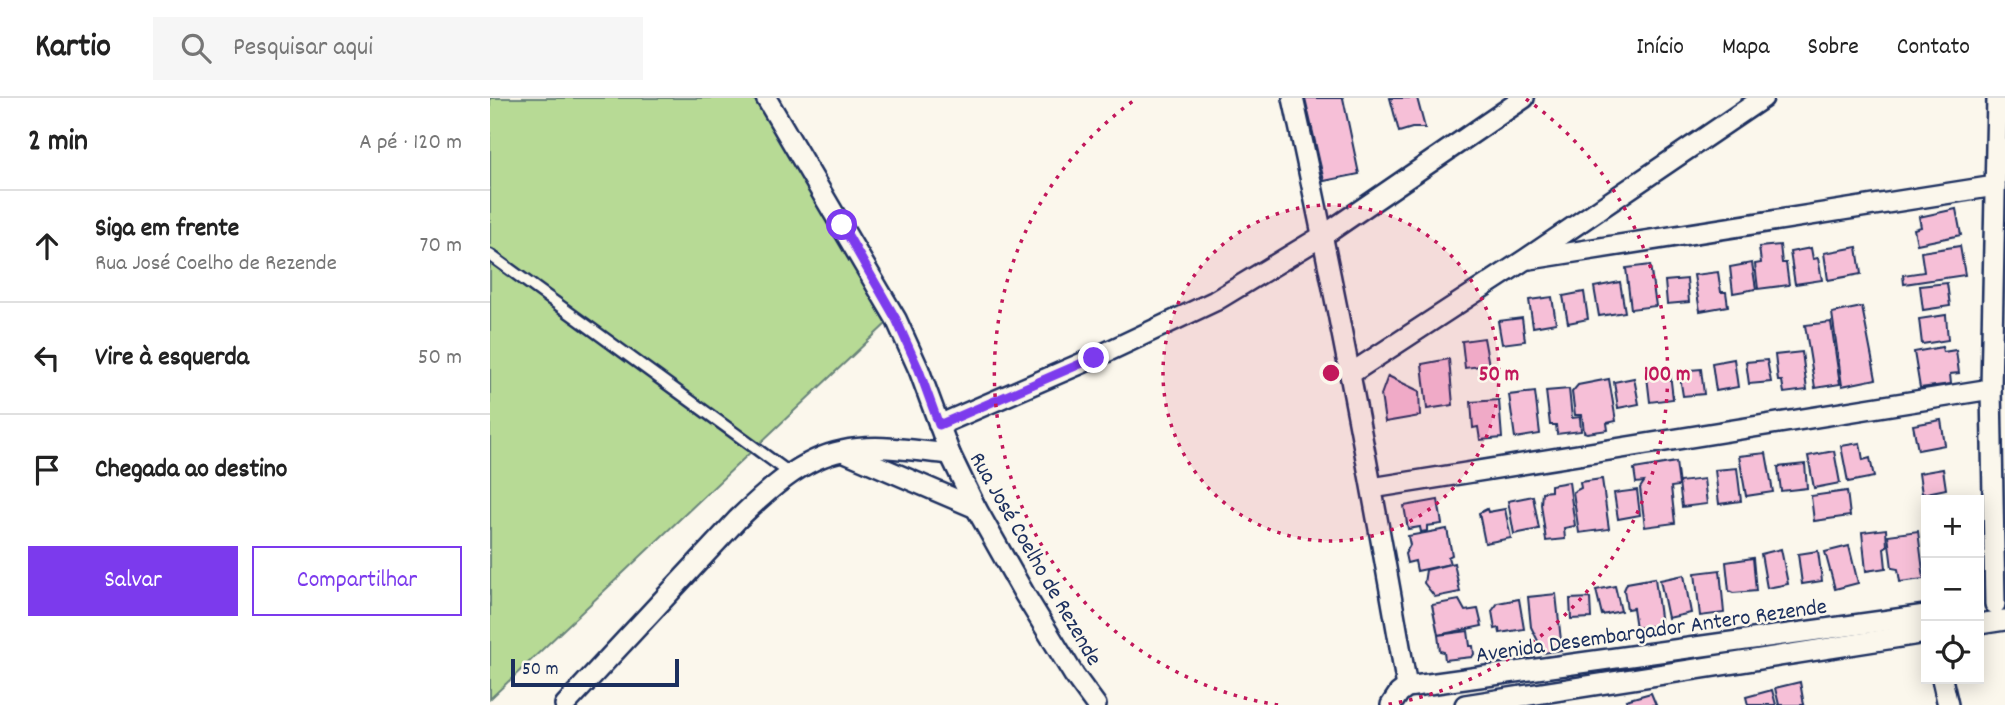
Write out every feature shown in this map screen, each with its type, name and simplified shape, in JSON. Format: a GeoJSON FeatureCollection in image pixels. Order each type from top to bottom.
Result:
{"type":"FeatureCollection","features":[{"type":"Feature","properties":{"kind":"street","name":"Rua José Coelho de Rezende"},"geometry":{"type":"LineString","coordinates":[[765,98],[896,319],[919,370],[950,454],[976,508],[1074,675],[1097,705]]}},
{"type":"Feature","properties":{"kind":"street"},"geometry":{"type":"LineString","coordinates":[[1293,98],[1324,235],[1407,687],[1391,705]]}},
{"type":"Feature","properties":{"kind":"street"},"geometry":{"type":"LineString","coordinates":[[939,425],[1094,358],[1215,301],[1324,235],[1524,98]]}},
{"type":"Feature","properties":{"kind":"street"},"geometry":{"type":"LineString","coordinates":[[1350,374],[1526,259],[1763,98]]}},
{"type":"Feature","properties":{"kind":"street"},"geometry":{"type":"LineString","coordinates":[[1982,621],[1996,608],[1991,388],[1997,98]]}},
{"type":"Feature","properties":{"kind":"street"},"geometry":{"type":"LineString","coordinates":[[1526,259],[1995,186]]}},
{"type":"Feature","properties":{"kind":"street"},"geometry":{"type":"LineString","coordinates":[[1372,488],[1991,388]]}},
{"type":"Feature","properties":{"kind":"street"},"geometry":{"type":"LineString","coordinates":[[565,705],[738,519],[791,474],[841,451],[876,447],[950,454]]}},
{"type":"Feature","properties":{"kind":"street"},"geometry":{"type":"LineString","coordinates":[[841,451],[976,508]]}},
{"type":"Feature","properties":{"kind":"street","name":"Avenida Desembargador Antero Rezende"},"geometry":{"type":"LineString","coordinates":[[1407,687],[1921,616]]}},
{"type":"Feature","properties":{"kind":"street","name":"Avenida Desembargador Antero Rezende"},"geometry":{"type":"LineString","coordinates":[[1465,705],[1921,633]]}},
{"type":"Feature","properties":{"kind":"street"},"geometry":{"type":"LineString","coordinates":[[1639,655],[1642,677]]}},
{"type":"Feature","properties":{"kind":"street"},"geometry":{"type":"LineString","coordinates":[[1943,684],[1948,705]]}},
{"type":"Feature","properties":{"kind":"lane"},"geometry":{"type":"LineString","coordinates":[[490,255],[791,474]]}},
{"type":"Feature","properties":{"kind":"green space"},"geometry":{"type":"Polygon","coordinates":[[[490,98],[757,98],[889,321],[490,699],[490,98]]]}},
{"type":"Feature","properties":{"kind":"building"},"geometry":{"type":"Polygon","coordinates":[[[1305,98],[1343,98],[1359,174],[1324,181],[1305,98]]]}},
{"type":"Feature","properties":{"kind":"building"},"geometry":{"type":"Polygon","coordinates":[[[1390,98],[1417,98],[1425,128],[1399,132],[1390,98]]]}},
{"type":"Feature","properties":{"kind":"building"},"geometry":{"type":"Polygon","coordinates":[[[1956,209],[1961,235],[1917,244],[1914,229],[1921,227],[1919,217],[1956,209]]]}},
{"type":"Feature","properties":{"kind":"building"},"geometry":{"type":"Polygon","coordinates":[[[1780,245],[1789,285],[1758,289],[1755,264],[1761,263],[1759,247],[1780,245]]]}},
{"type":"Feature","properties":{"kind":"building"},"geometry":{"type":"Polygon","coordinates":[[[1960,246],[1965,275],[1904,284],[1903,275],[1924,272],[1921,252],[1960,246]]]}},
{"type":"Feature","properties":{"kind":"building"},"geometry":{"type":"Polygon","coordinates":[[[1857,247],[1861,274],[1828,280],[1824,253],[1857,247]]]}},
{"type":"Feature","properties":{"kind":"building"},"geometry":{"type":"Polygon","coordinates":[[[1811,248],[1813,259],[1818,258],[1822,280],[1795,284],[1790,252],[1811,248]]]}},
{"type":"Feature","properties":{"kind":"building"},"geometry":{"type":"Polygon","coordinates":[[[1752,263],[1756,289],[1733,293],[1730,267],[1752,263]]]}},
{"type":"Feature","properties":{"kind":"building"},"geometry":{"type":"Polygon","coordinates":[[[1650,265],[1656,306],[1631,309],[1626,268],[1650,265]]]}},
{"type":"Feature","properties":{"kind":"building"},"geometry":{"type":"Polygon","coordinates":[[[1718,272],[1721,292],[1726,292],[1728,306],[1700,311],[1694,275],[1718,272]]]}},
{"type":"Feature","properties":{"kind":"building"},"geometry":{"type":"Polygon","coordinates":[[[1687,279],[1689,302],[1667,304],[1665,281],[1687,279]]]}},
{"type":"Feature","properties":{"kind":"building"},"geometry":{"type":"Polygon","coordinates":[[[1620,282],[1625,312],[1599,316],[1594,287],[1620,282]]]}},
{"type":"Feature","properties":{"kind":"building"},"geometry":{"type":"Polygon","coordinates":[[[1947,283],[1950,306],[1923,310],[1920,286],[1947,283]]]}},
{"type":"Feature","properties":{"kind":"building"},"geometry":{"type":"Polygon","coordinates":[[[1584,292],[1588,319],[1568,323],[1563,296],[1584,292]]]}},
{"type":"Feature","properties":{"kind":"building"},"geometry":{"type":"Polygon","coordinates":[[[1552,297],[1556,323],[1533,327],[1529,300],[1552,297]]]}},
{"type":"Feature","properties":{"kind":"building"},"geometry":{"type":"Polygon","coordinates":[[[1862,307],[1876,379],[1842,386],[1832,313],[1862,307]]]}},
{"type":"Feature","properties":{"kind":"building"},"geometry":{"type":"Polygon","coordinates":[[[1946,315],[1948,340],[1922,344],[1919,319],[1946,315]]]}},
{"type":"Feature","properties":{"kind":"building"},"geometry":{"type":"Polygon","coordinates":[[[1522,318],[1525,341],[1502,344],[1498,321],[1522,318]]]}},
{"type":"Feature","properties":{"kind":"building"},"geometry":{"type":"Polygon","coordinates":[[[1831,322],[1840,384],[1815,388],[1805,325],[1831,322]]]}},
{"type":"Feature","properties":{"kind":"building"},"geometry":{"type":"Polygon","coordinates":[[[1484,338],[1489,365],[1465,368],[1462,341],[1484,338]]]}},
{"type":"Feature","properties":{"kind":"building"},"geometry":{"type":"Polygon","coordinates":[[[1942,347],[1943,352],[1956,350],[1959,373],[1950,374],[1951,384],[1920,388],[1914,352],[1942,347]]]}},
{"type":"Feature","properties":{"kind":"building"},"geometry":{"type":"Polygon","coordinates":[[[1802,352],[1807,390],[1784,393],[1782,381],[1778,381],[1775,355],[1802,352]]]}},
{"type":"Feature","properties":{"kind":"building"},"geometry":{"type":"Polygon","coordinates":[[[1449,359],[1453,405],[1427,409],[1422,364],[1449,359]]]}},
{"type":"Feature","properties":{"kind":"building"},"geometry":{"type":"Polygon","coordinates":[[[1734,359],[1738,387],[1716,391],[1712,363],[1734,359]]]}},
{"type":"Feature","properties":{"kind":"building"},"geometry":{"type":"Polygon","coordinates":[[[1767,360],[1771,382],[1749,384],[1746,362],[1767,360]]]}},
{"type":"Feature","properties":{"kind":"building"},"geometry":{"type":"Polygon","coordinates":[[[1701,369],[1704,394],[1683,396],[1679,371],[1701,369]]]}},
{"type":"Feature","properties":{"kind":"building"},"geometry":{"type":"Polygon","coordinates":[[[1670,373],[1673,399],[1650,402],[1647,376],[1670,373]]]}},
{"type":"Feature","properties":{"kind":"building"},"geometry":{"type":"Polygon","coordinates":[[[1388,376],[1419,391],[1420,416],[1385,422],[1381,395],[1388,376]]]}},
{"type":"Feature","properties":{"kind":"building"},"geometry":{"type":"Polygon","coordinates":[[[1634,378],[1639,404],[1618,408],[1614,382],[1634,378]]]}},
{"type":"Feature","properties":{"kind":"building"},"geometry":{"type":"Polygon","coordinates":[[[1609,379],[1616,421],[1607,423],[1608,430],[1584,432],[1582,415],[1575,415],[1572,392],[1578,385],[1609,379]]]}},
{"type":"Feature","properties":{"kind":"building"},"geometry":{"type":"Polygon","coordinates":[[[1569,389],[1572,418],[1580,417],[1581,431],[1557,434],[1556,425],[1550,425],[1546,391],[1569,389]]]}},
{"type":"Feature","properties":{"kind":"building"},"geometry":{"type":"Polygon","coordinates":[[[1535,392],[1540,434],[1515,438],[1509,395],[1535,392]]]}},
{"type":"Feature","properties":{"kind":"building"},"geometry":{"type":"Polygon","coordinates":[[[1499,400],[1502,438],[1480,440],[1478,427],[1473,428],[1471,402],[1499,400]]]}},
{"type":"Feature","properties":{"kind":"building"},"geometry":{"type":"Polygon","coordinates":[[[1941,420],[1945,445],[1918,450],[1913,425],[1941,420]]]}},
{"type":"Feature","properties":{"kind":"building"},"geometry":{"type":"Polygon","coordinates":[[[1860,443],[1863,460],[1870,458],[1874,477],[1848,482],[1841,446],[1860,443]]]}},
{"type":"Feature","properties":{"kind":"building"},"geometry":{"type":"Polygon","coordinates":[[[1834,451],[1840,483],[1814,488],[1808,456],[1834,451]]]}},
{"type":"Feature","properties":{"kind":"building"},"geometry":{"type":"Polygon","coordinates":[[[1766,453],[1773,492],[1746,496],[1739,456],[1766,453]]]}},
{"type":"Feature","properties":{"kind":"building"},"geometry":{"type":"Polygon","coordinates":[[[1676,462],[1679,486],[1671,487],[1675,523],[1645,527],[1640,488],[1644,482],[1636,483],[1634,469],[1676,462]]]}},
{"type":"Feature","properties":{"kind":"building"},"geometry":{"type":"Polygon","coordinates":[[[1805,464],[1807,488],[1781,491],[1778,467],[1805,464]]]}},
{"type":"Feature","properties":{"kind":"building"},"geometry":{"type":"Polygon","coordinates":[[[1737,468],[1741,501],[1719,504],[1715,470],[1737,468]]]}},
{"type":"Feature","properties":{"kind":"building"},"geometry":{"type":"Polygon","coordinates":[[[1943,469],[1946,489],[1922,494],[1919,473],[1943,469]]]}},
{"type":"Feature","properties":{"kind":"building"},"geometry":{"type":"Polygon","coordinates":[[[1602,479],[1609,529],[1579,533],[1573,492],[1581,488],[1580,482],[1602,479]]]}},
{"type":"Feature","properties":{"kind":"building"},"geometry":{"type":"Polygon","coordinates":[[[1704,479],[1707,504],[1682,507],[1679,482],[1704,479]]]}},
{"type":"Feature","properties":{"kind":"building"},"geometry":{"type":"Polygon","coordinates":[[[1569,482],[1575,526],[1564,528],[1565,539],[1546,541],[1542,492],[1551,491],[1551,485],[1569,482]]]}},
{"type":"Feature","properties":{"kind":"building"},"geometry":{"type":"Polygon","coordinates":[[[1637,490],[1640,515],[1618,519],[1614,493],[1637,490]]]}},
{"type":"Feature","properties":{"kind":"building"},"geometry":{"type":"Polygon","coordinates":[[[1847,491],[1850,516],[1814,521],[1811,496],[1847,491]]]}},
{"type":"Feature","properties":{"kind":"building"},"geometry":{"type":"Polygon","coordinates":[[[1533,496],[1539,529],[1514,534],[1508,501],[1533,496]]]}},
{"type":"Feature","properties":{"kind":"building"},"geometry":{"type":"Polygon","coordinates":[[[1438,500],[1442,524],[1427,526],[1427,531],[1421,532],[1420,527],[1408,529],[1404,506],[1438,500]]]}},
{"type":"Feature","properties":{"kind":"building"},"geometry":{"type":"Polygon","coordinates":[[[1487,509],[1488,512],[1505,509],[1511,538],[1485,543],[1479,513],[1487,509]]]}},
{"type":"Feature","properties":{"kind":"building"},"geometry":{"type":"Polygon","coordinates":[[[1447,529],[1452,555],[1448,557],[1450,564],[1417,571],[1415,561],[1407,563],[1405,554],[1410,545],[1408,536],[1447,529]]]}},
{"type":"Feature","properties":{"kind":"building"},"geometry":{"type":"Polygon","coordinates":[[[1886,529],[1886,568],[1866,571],[1862,532],[1886,529]]]}},
{"type":"Feature","properties":{"kind":"building"},"geometry":{"type":"Polygon","coordinates":[[[1918,531],[1921,579],[1900,582],[1898,569],[1892,568],[1888,535],[1918,531]]]}},
{"type":"Feature","properties":{"kind":"building"},"geometry":{"type":"Polygon","coordinates":[[[1849,546],[1858,583],[1835,589],[1825,552],[1849,546]]]}},
{"type":"Feature","properties":{"kind":"building"},"geometry":{"type":"Polygon","coordinates":[[[1781,549],[1788,584],[1767,588],[1761,554],[1781,549]]]}},
{"type":"Feature","properties":{"kind":"building"},"geometry":{"type":"Polygon","coordinates":[[[1818,551],[1822,581],[1802,584],[1798,554],[1818,551]]]}},
{"type":"Feature","properties":{"kind":"building"},"geometry":{"type":"Polygon","coordinates":[[[1753,558],[1756,591],[1729,591],[1726,562],[1753,558]]]}},
{"type":"Feature","properties":{"kind":"building"},"geometry":{"type":"Polygon","coordinates":[[[1454,563],[1460,592],[1435,597],[1424,583],[1426,570],[1454,563]]]}},
{"type":"Feature","properties":{"kind":"building"},"geometry":{"type":"Polygon","coordinates":[[[1720,570],[1724,613],[1700,616],[1695,573],[1720,570]]]}},
{"type":"Feature","properties":{"kind":"building"},"geometry":{"type":"Polygon","coordinates":[[[1684,575],[1691,613],[1668,618],[1660,580],[1684,575]]]}},
{"type":"Feature","properties":{"kind":"building"},"geometry":{"type":"Polygon","coordinates":[[[1655,578],[1661,625],[1636,628],[1633,608],[1627,609],[1624,590],[1627,583],[1655,578]]]}},
{"type":"Feature","properties":{"kind":"building"},"geometry":{"type":"Polygon","coordinates":[[[1615,586],[1621,611],[1602,615],[1596,590],[1615,586]]]}},
{"type":"Feature","properties":{"kind":"building"},"geometry":{"type":"Polygon","coordinates":[[[1556,594],[1562,650],[1544,653],[1531,627],[1528,597],[1556,594]]]}},
{"type":"Feature","properties":{"kind":"building"},"geometry":{"type":"Polygon","coordinates":[[[1590,598],[1591,618],[1571,619],[1570,599],[1590,598]]]}},
{"type":"Feature","properties":{"kind":"building"},"geometry":{"type":"Polygon","coordinates":[[[1519,599],[1524,629],[1500,633],[1499,628],[1495,629],[1492,611],[1498,603],[1519,599]]]}},
{"type":"Feature","properties":{"kind":"building"},"geometry":{"type":"Polygon","coordinates":[[[1459,600],[1465,611],[1478,609],[1482,626],[1438,635],[1432,605],[1459,600]]]}},
{"type":"Feature","properties":{"kind":"building"},"geometry":{"type":"Polygon","coordinates":[[[1468,631],[1470,646],[1473,646],[1472,657],[1445,660],[1444,652],[1440,651],[1438,635],[1468,631]]]}},
{"type":"Feature","properties":{"kind":"building"},"geometry":{"type":"Polygon","coordinates":[[[1800,682],[1804,705],[1779,705],[1775,688],[1800,682]]]}},
{"type":"Feature","properties":{"kind":"building"},"geometry":{"type":"Polygon","coordinates":[[[1772,690],[1776,705],[1748,705],[1746,697],[1772,690]]]}},
{"type":"Feature","properties":{"kind":"building"},"geometry":{"type":"Polygon","coordinates":[[[1651,693],[1656,705],[1628,705],[1626,700],[1651,693]]]}},
{"type":"Feature","properties":{"kind":"route"},"geometry":{"type":"LineString","coordinates":[[842,225],[896,319],[919,370],[939,425],[1094,358]]}}]}
